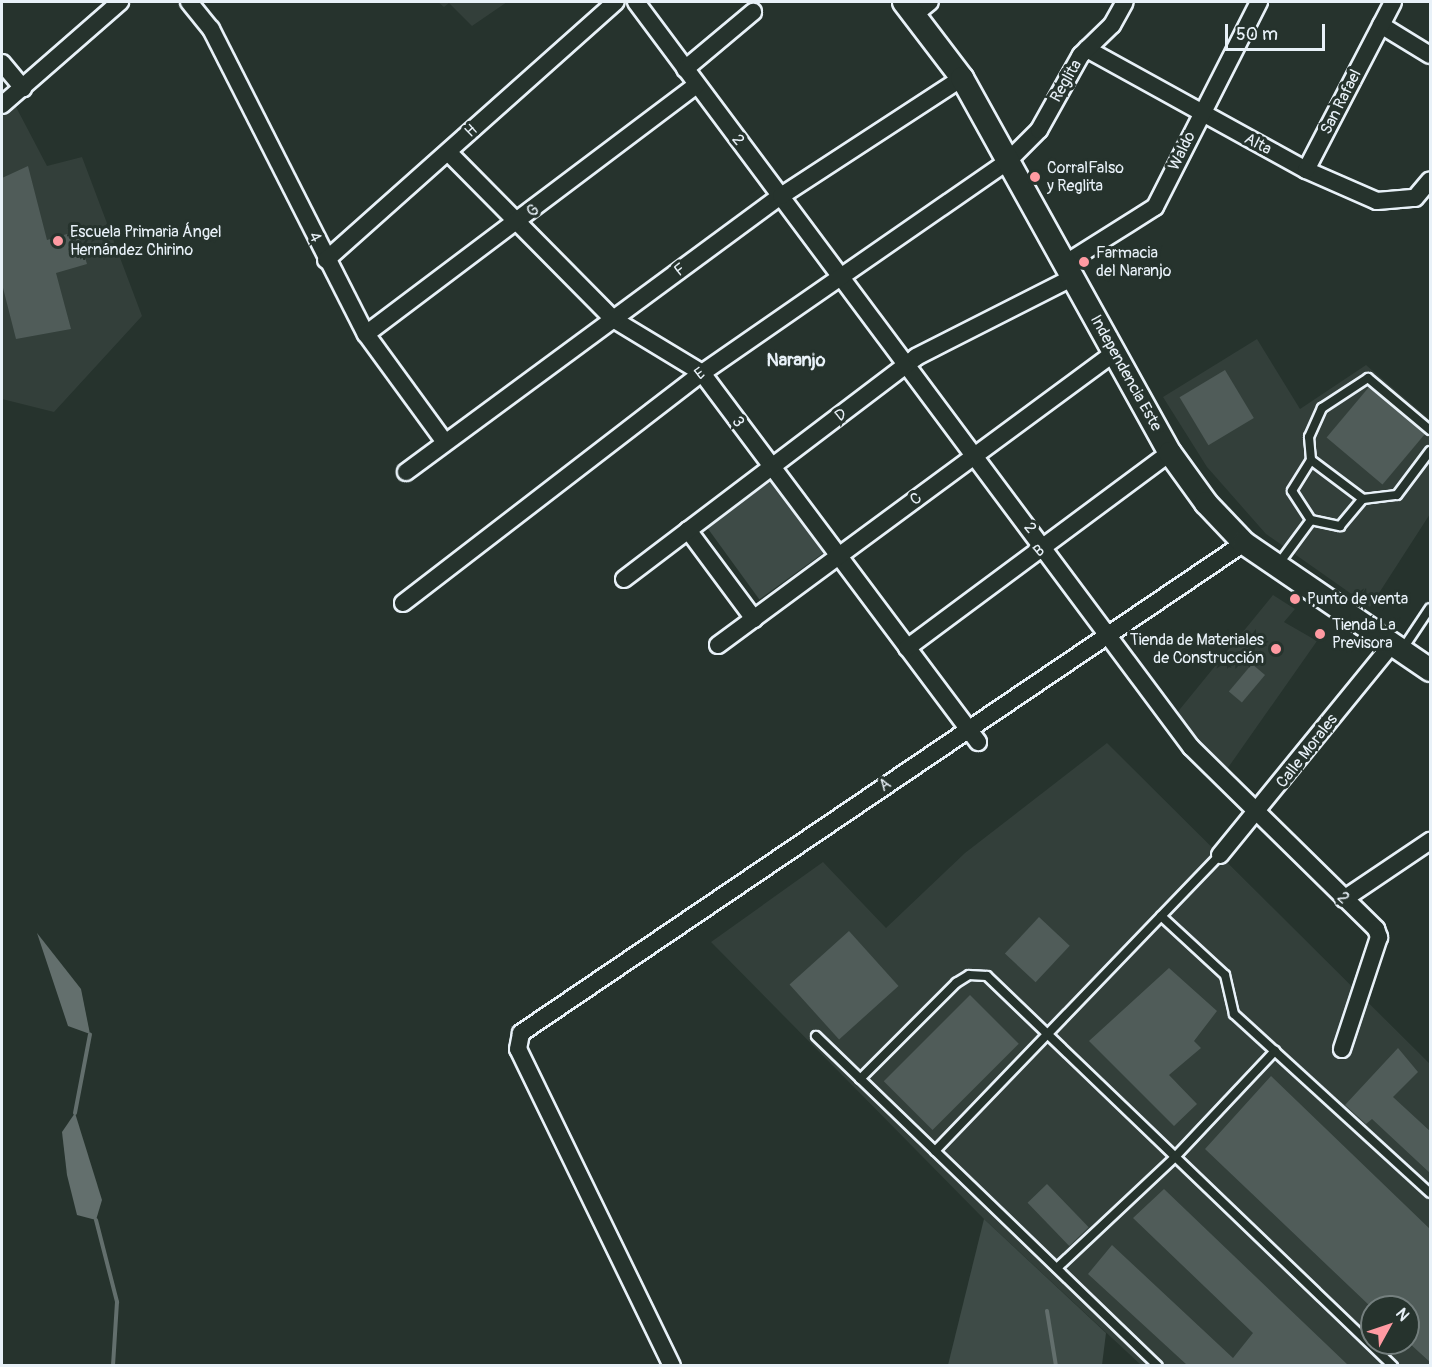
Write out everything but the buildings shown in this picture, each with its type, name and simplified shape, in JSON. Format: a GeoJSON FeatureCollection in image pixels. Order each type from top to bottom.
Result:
{"type":"FeatureCollection","features":[{"type":"Feature","properties":{"kind":"main road","name":"Independencia Este"},"geometry":{"type":"LineString","coordinates":[[916,6],[962,78],[1170,453],[1244,543],[1431,670]]}},
{"type":"Feature","properties":{"kind":"street"},"geometry":{"type":"LineString","coordinates":[[2,105],[120,2]]}},
{"type":"Feature","properties":{"kind":"street","name":"4"},"geometry":{"type":"LineString","coordinates":[[189,2],[205,22],[366,334],[444,441]]}},
{"type":"Feature","properties":{"kind":"street","name":"H"},"geometry":{"type":"LineString","coordinates":[[326,260],[616,2]]}},
{"type":"Feature","properties":{"kind":"street","name":"2"},"geometry":{"type":"LineString","coordinates":[[636,2],[1191,747],[1256,815],[1344,899],[1379,937],[1342,1049]]}},
{"type":"Feature","properties":{"kind":"street","name":"Reglita"},"geometry":{"type":"LineString","coordinates":[[1008,161],[1039,130],[1087,49],[1112,26],[1125,2]]}},
{"type":"Feature","properties":{"kind":"street","name":"Waldo"},"geometry":{"type":"LineString","coordinates":[[1070,270],[1155,207],[1200,114],[1259,2]]}},
{"type":"Feature","properties":{"kind":"street","name":"San Rafael"},"geometry":{"type":"LineString","coordinates":[[1306,170],[1393,2]]}},
{"type":"Feature","properties":{"kind":"street"},"geometry":{"type":"LineString","coordinates":[[685,69],[753,12]]}},
{"type":"Feature","properties":{"kind":"street"},"geometry":{"type":"LineString","coordinates":[[1381,25],[1431,55]]}},
{"type":"Feature","properties":{"kind":"street","name":"Alta"},"geometry":{"type":"LineString","coordinates":[[1087,49],[1200,114],[1306,170],[1377,201],[1399,204],[1415,198],[1431,180]]}},
{"type":"Feature","properties":{"kind":"street"},"geometry":{"type":"LineString","coordinates":[[2,63],[23,88]]}},
{"type":"Feature","properties":{"kind":"street","name":"F"},"geometry":{"type":"LineString","coordinates":[[406,472],[444,441],[781,196],[962,78]]}},
{"type":"Feature","properties":{"kind":"street","name":"G"},"geometry":{"type":"LineString","coordinates":[[366,334],[516,224],[697,85]]}},
{"type":"Feature","properties":{"kind":"street","name":"3"},"geometry":{"type":"LineString","coordinates":[[448,152],[516,224],[613,318],[702,373],[978,742]]}},
{"type":"Feature","properties":{"kind":"street","name":"E"},"geometry":{"type":"LineString","coordinates":[[404,603],[702,373],[837,274],[1008,161]]}},
{"type":"Feature","properties":{"kind":"street","name":"D"},"geometry":{"type":"LineString","coordinates":[[624,579],[906,365],[1070,270]]}},
{"type":"Feature","properties":{"kind":"street","name":"C"},"geometry":{"type":"LineString","coordinates":[[718,645],[1114,353]]}},
{"type":"Feature","properties":{"kind":"street","name":"B"},"geometry":{"type":"LineString","coordinates":[[907,648],[1170,453]]}},
{"type":"Feature","properties":{"kind":"street"},"geometry":{"type":"LineString","coordinates":[[688,530],[754,619]]}},
{"type":"Feature","properties":{"kind":"street","name":"A"},"geometry":{"type":"LineString","coordinates":[[672,1365],[518,1049],[517,1040],[527,1027],[1244,543]]}},
{"type":"Feature","properties":{"kind":"street","name":"Calle Morales"},"geometry":{"type":"LineString","coordinates":[[1220,855],[1396,648]]}},
{"type":"Feature","properties":{"kind":"street"},"geometry":{"type":"LineString","coordinates":[[1344,899],[1431,841]]}},
{"type":"Feature","properties":{"kind":"lane"},"geometry":{"type":"LineString","coordinates":[[1431,430],[1368,378],[1322,408],[1309,437],[1311,459],[1292,491],[1311,520],[1340,526],[1363,499],[1397,495],[1431,451]]}},
{"type":"Feature","properties":{"kind":"lane"},"geometry":{"type":"LineString","coordinates":[[1311,459],[1363,499]]}},
{"type":"Feature","properties":{"kind":"lane"},"geometry":{"type":"LineString","coordinates":[[1276,566],[1311,520]]}},
{"type":"Feature","properties":{"kind":"lane"},"geometry":{"type":"LineString","coordinates":[[1396,648],[1431,608]]}},
{"type":"Feature","properties":{"kind":"lane"},"geometry":{"type":"LineString","coordinates":[[935,1151],[1220,855]]}},
{"type":"Feature","properties":{"kind":"lane"},"geometry":{"type":"LineString","coordinates":[[1161,916],[1225,975],[1234,1014],[1431,1193]]}},
{"type":"Feature","properties":{"kind":"lane"},"geometry":{"type":"LineString","coordinates":[[860,1079],[969,975],[987,976],[1393,1365]]}},
{"type":"Feature","properties":{"kind":"lane"},"geometry":{"type":"LineString","coordinates":[[816,1036],[1158,1365]]}},
{"type":"Feature","properties":{"kind":"lane"},"geometry":{"type":"LineString","coordinates":[[1057,1268],[1175,1157],[1275,1052]]}},
{"type":"Feature","properties":{"kind":"shaded area"},"geometry":{"type":"Polygon","coordinates":[[[438,2],[507,2],[472,26],[449,3],[444,7],[438,2]]]}},
{"type":"Feature","properties":{"kind":"shaded area","name":"Escuela Primaria Ángel Hernández Chirino"},"geometry":{"type":"Polygon","coordinates":[[[15,105],[47,166],[82,157],[142,316],[54,412],[2,399],[2,116],[15,105]]]}},
{"type":"Feature","properties":{"kind":"shaded area"},"geometry":{"type":"Polygon","coordinates":[[[1257,339],[1300,409],[1366,365],[1430,420],[1430,514],[1370,607],[1266,534],[1207,467],[1163,397],[1257,339]]]}},
{"type":"Feature","properties":{"kind":"shaded area"},"geometry":{"type":"Polygon","coordinates":[[[771,481],[823,553],[759,599],[707,527],[771,481]]]}},
{"type":"Feature","properties":{"kind":"shaded area"},"geometry":{"type":"Polygon","coordinates":[[[1273,595],[1295,609],[1284,622],[1317,641],[1225,772],[1176,714],[1273,595]]]}},
{"type":"Feature","properties":{"kind":"shaded area"},"geometry":{"type":"Polygon","coordinates":[[[1107,743],[1430,1064],[1430,1365],[1141,1365],[984,1219],[711,942],[823,862],[886,928],[965,853],[1107,743]]]}},
{"type":"Feature","properties":{"kind":"shaded area"},"geometry":{"type":"Polygon","coordinates":[[[37,933],[81,989],[90,1034],[68,1026],[37,933]]]}},
{"type":"Feature","properties":{"kind":"shaded area"},"geometry":{"type":"Polygon","coordinates":[[[75,1113],[102,1200],[96,1220],[77,1215],[67,1175],[62,1132],[75,1113]]]}},
{"type":"Feature","properties":{"kind":"shaded area"},"geometry":{"type":"Polygon","coordinates":[[[984,1219],[1106,1333],[1102,1365],[948,1365],[984,1219]]]}},
{"type":"Feature","properties":{"kind":"waterway"},"geometry":{"type":"LineString","coordinates":[[75,1113],[90,1034]]}},
{"type":"Feature","properties":{"kind":"waterway"},"geometry":{"type":"LineString","coordinates":[[96,1220],[117,1302],[113,1366]]}},
{"type":"Feature","properties":{"kind":"waterway"},"geometry":{"type":"LineString","coordinates":[[1047,1311],[1056,1366]]}},
{"type":"Feature","properties":{"kind":"place","name":"CorralFalso y Reglita"},"geometry":{"type":"Point","coordinates":[1035,177]}},
{"type":"Feature","properties":{"kind":"place","name":"Escuela Primaria Ángel Hernández Chirino"},"geometry":{"type":"Point","coordinates":[58,241]}},
{"type":"Feature","properties":{"kind":"place","name":"Farmacia del Naranjo"},"geometry":{"type":"Point","coordinates":[1084,262]}},
{"type":"Feature","properties":{"kind":"place","name":"Punto de venta"},"geometry":{"type":"Point","coordinates":[1295,599]}},
{"type":"Feature","properties":{"kind":"place","name":"Tienda La Previsora"},"geometry":{"type":"Point","coordinates":[1320,634]}},
{"type":"Feature","properties":{"kind":"place","name":"Tienda de Materiales de Construcción"},"geometry":{"type":"Point","coordinates":[1276,649]}},
{"type":"Feature","properties":{"kind":"district","name":"Naranjo"},"geometry":{"type":"Point","coordinates":[796,361]}}]}
